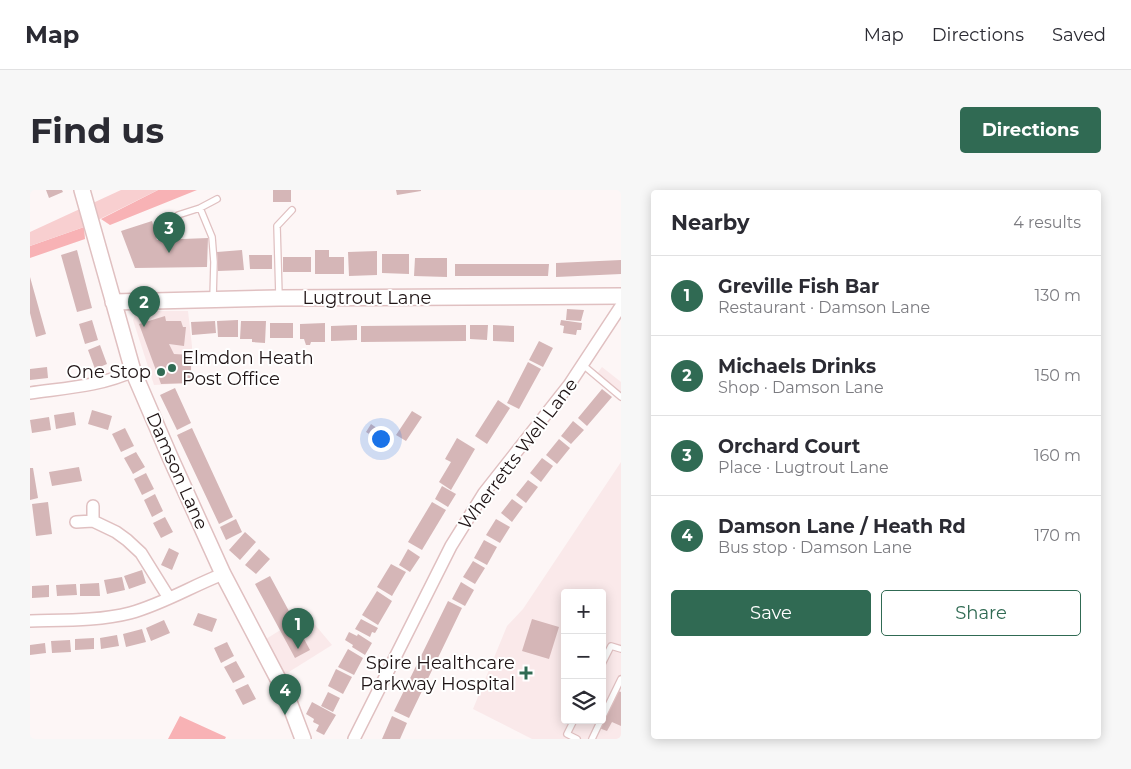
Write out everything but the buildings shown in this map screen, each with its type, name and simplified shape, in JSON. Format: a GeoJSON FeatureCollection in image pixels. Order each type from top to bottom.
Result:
{"type":"FeatureCollection","features":[{"type":"Feature","properties":{"kind":"street","name":"Damson Lane"},"geometry":{"type":"LineString","coordinates":[[82,190],[92,231],[134,371],[170,457],[224,574],[286,694],[303,739]]}},
{"type":"Feature","properties":{"kind":"street","name":"Lugtrout Lane"},"geometry":{"type":"LineString","coordinates":[[113,302],[279,298],[621,296]]}},
{"type":"Feature","properties":{"kind":"street","name":"Wherretts Well Lane"},"geometry":{"type":"LineString","coordinates":[[354,739],[450,546],[484,493],[570,385],[621,306]]}},
{"type":"Feature","properties":{"kind":"street"},"geometry":{"type":"LineString","coordinates":[[30,393],[96,383],[134,371]]}},
{"type":"Feature","properties":{"kind":"street"},"geometry":{"type":"LineString","coordinates":[[93,506],[93,521]]}},
{"type":"Feature","properties":{"kind":"street"},"geometry":{"type":"LineString","coordinates":[[76,522],[93,521],[116,532],[141,553],[170,598]]}},
{"type":"Feature","properties":{"kind":"street"},"geometry":{"type":"LineString","coordinates":[[30,621],[102,617],[129,613],[170,598],[224,574]]}},
{"type":"Feature","properties":{"kind":"lane"},"geometry":{"type":"LineString","coordinates":[[178,215],[200,208],[216,199]]}},
{"type":"Feature","properties":{"kind":"lane"},"geometry":{"type":"LineString","coordinates":[[200,208],[212,237],[214,262],[213,299]]}},
{"type":"Feature","properties":{"kind":"lane"},"geometry":{"type":"LineString","coordinates":[[279,298],[277,226],[292,210]]}},
{"type":"Feature","properties":{"kind":"lane"},"geometry":{"type":"LineString","coordinates":[[583,365],[621,396]]}},
{"type":"Feature","properties":{"kind":"lane"},"geometry":{"type":"LineString","coordinates":[[606,656],[611,646],[621,649]]}},
{"type":"Feature","properties":{"kind":"lane"},"geometry":{"type":"LineString","coordinates":[[606,711],[621,679]]}},
{"type":"Feature","properties":{"kind":"lane"},"geometry":{"type":"LineString","coordinates":[[572,724],[567,734],[576,739]]}},
{"type":"Feature","properties":{"kind":"lane"},"geometry":{"type":"LineString","coordinates":[[592,739],[600,724]]}},
{"type":"Feature","properties":{"kind":"shaded area"},"geometry":{"type":"Polygon","coordinates":[[[121,190],[158,190],[84,227],[30,246],[30,232],[121,190]]]}},
{"type":"Feature","properties":{"kind":"shaded area"},"geometry":{"type":"Polygon","coordinates":[[[158,190],[197,190],[110,225],[101,219],[158,190]]]}},
{"type":"Feature","properties":{"kind":"shaded area"},"geometry":{"type":"Polygon","coordinates":[[[84,227],[85,239],[30,258],[30,246],[84,227]]]}},
{"type":"Feature","properties":{"kind":"shaded area"},"geometry":{"type":"Polygon","coordinates":[[[137,311],[188,311],[192,346],[191,383],[154,385],[133,320],[137,311]]]}},
{"type":"Feature","properties":{"kind":"shaded area"},"geometry":{"type":"Polygon","coordinates":[[[602,367],[621,382],[621,395],[596,375],[602,367]]]}},
{"type":"Feature","properties":{"kind":"shaded area","name":"Spire Healthcare Parkway Hospital"},"geometry":{"type":"Polygon","coordinates":[[[621,462],[621,739],[532,739],[473,709],[507,626],[523,609],[621,462]]]}},
{"type":"Feature","properties":{"kind":"shaded area"},"geometry":{"type":"Polygon","coordinates":[[[306,614],[332,645],[284,675],[266,639],[306,614]]]}},
{"type":"Feature","properties":{"kind":"shaded area"},"geometry":{"type":"Polygon","coordinates":[[[180,716],[226,737],[225,739],[168,739],[180,716]]]}},
{"type":"Feature","properties":{"kind":"place","name":"Orchard Court"},"geometry":{"type":"Point","coordinates":[169,253]}},
{"type":"Feature","properties":{"kind":"place","name":"Michaels Drinks"},"geometry":{"type":"Point","coordinates":[144,327]}},
{"type":"Feature","properties":{"kind":"place","name":"Elmdon Heath Post Office"},"geometry":{"type":"Point","coordinates":[172,368]}},
{"type":"Feature","properties":{"kind":"place","name":"One Stop"},"geometry":{"type":"Point","coordinates":[161,372]}},
{"type":"Feature","properties":{"kind":"place","name":"Greville Fish Bar"},"geometry":{"type":"Point","coordinates":[298,649]}},
{"type":"Feature","properties":{"kind":"place","name":"Spire Healthcare Parkway Hospital"},"geometry":{"type":"Point","coordinates":[526,673]}},
{"type":"Feature","properties":{"kind":"place","name":"Damson Lane / Heath Rd"},"geometry":{"type":"Point","coordinates":[285,715]}}]}
